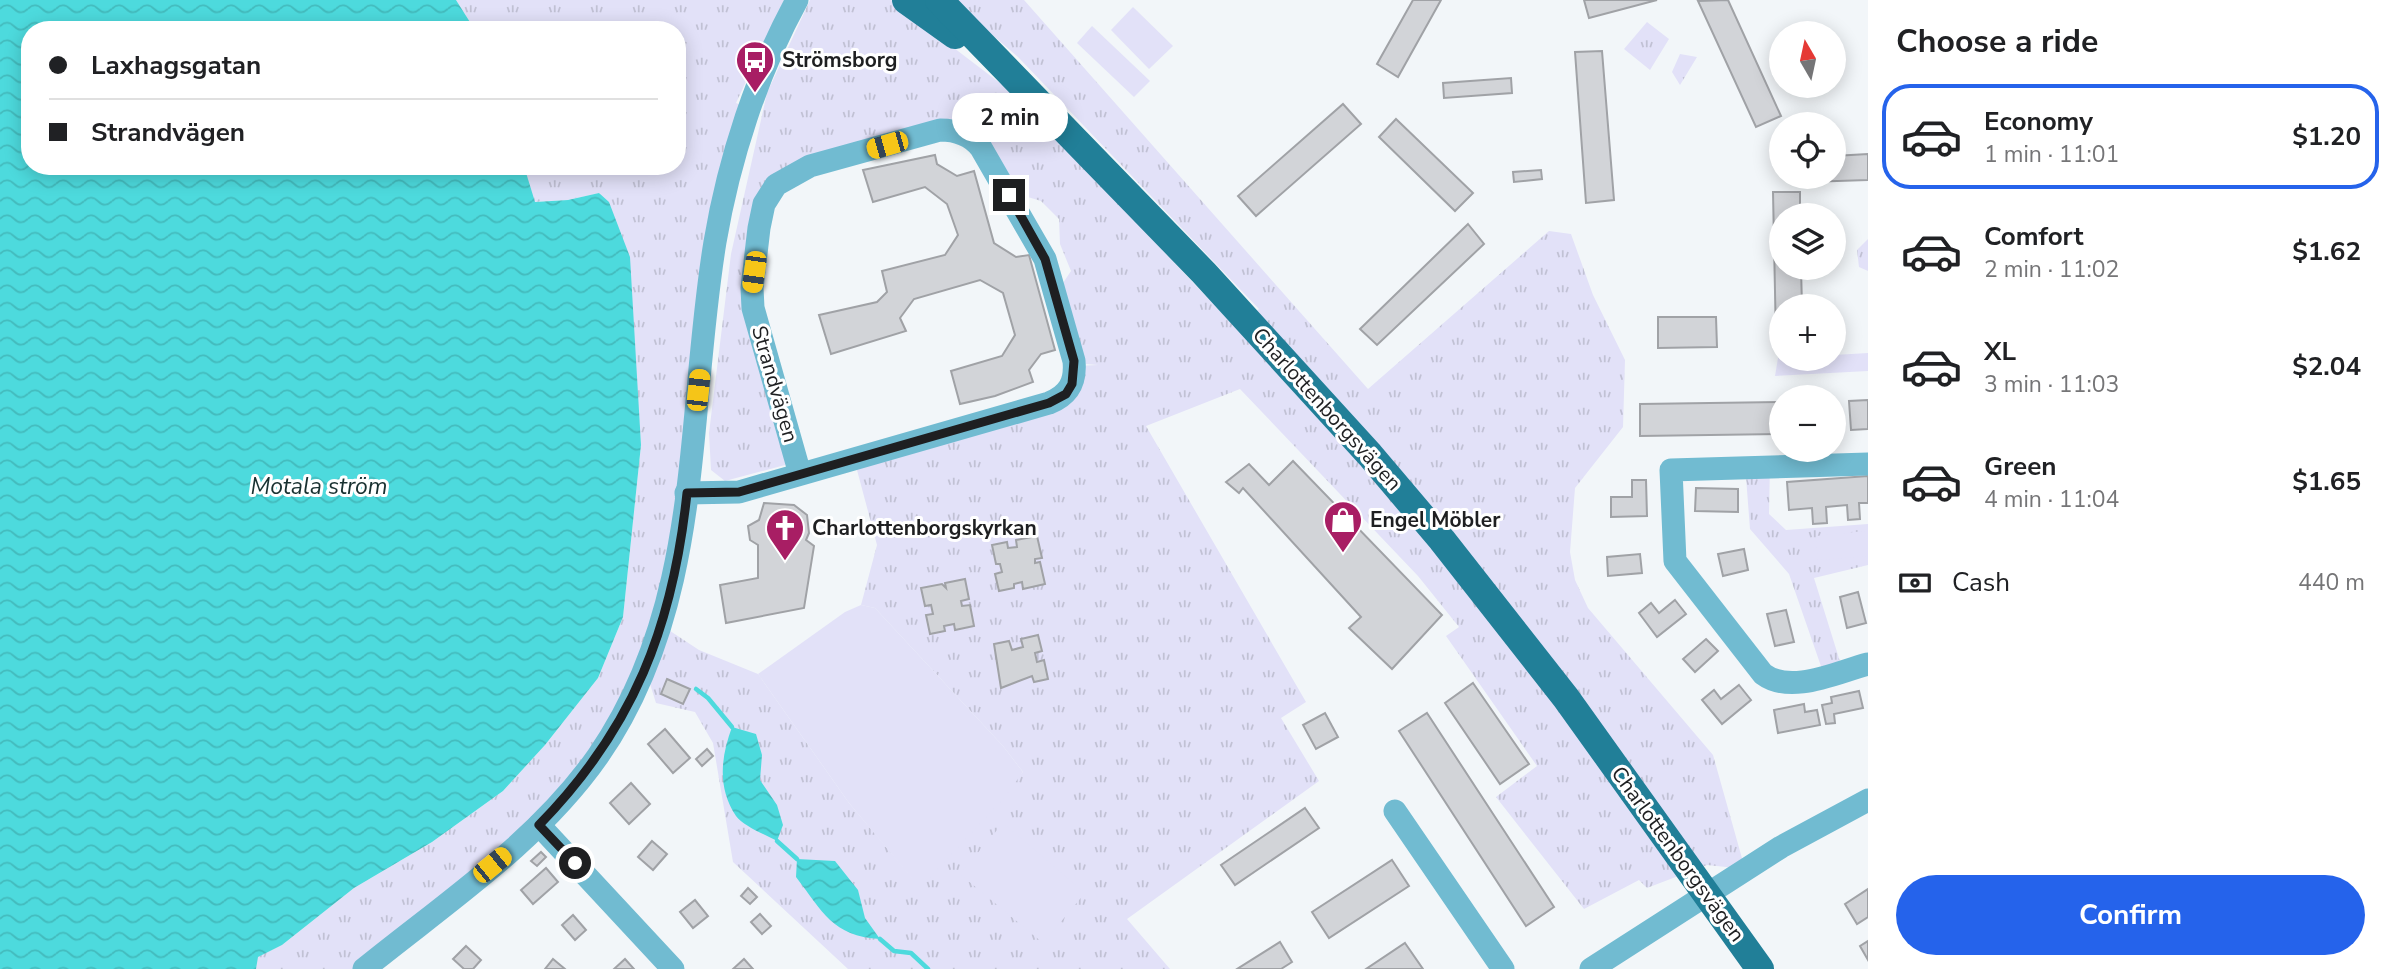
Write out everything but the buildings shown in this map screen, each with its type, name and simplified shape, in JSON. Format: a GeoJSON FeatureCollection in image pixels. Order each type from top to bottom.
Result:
{"type":"FeatureCollection","features":[{"type":"Feature","properties":{"kind":"main road","name":"Charlottenborgsvägen"},"geometry":{"type":"LineString","coordinates":[[906,0],[1014,77]]}},
{"type":"Feature","properties":{"kind":"main road","name":"Charlottenborgsvägen"},"geometry":{"type":"LineString","coordinates":[[939,0],[1276,351],[1442,540],[1566,698],[1760,969]]}},
{"type":"Feature","properties":{"kind":"street"},"geometry":{"type":"LineString","coordinates":[[364,969],[539,825],[599,755],[647,668],[675,579],[718,229],[758,87],[797,0]]}},
{"type":"Feature","properties":{"kind":"street","name":"Strandvägen"},"geometry":{"type":"LineString","coordinates":[[687,493],[739,492],[1049,403],[1066,394],[1072,384],[1074,361],[1045,259],[981,148],[970,137],[952,130],[940,130],[810,166],[784,178],[764,204],[752,297],[800,474]]}},
{"type":"Feature","properties":{"kind":"street"},"geometry":{"type":"LineString","coordinates":[[1868,464],[1671,470],[1675,561],[1763,674],[1776,682],[1792,684],[1868,664]]}},
{"type":"Feature","properties":{"kind":"street"},"geometry":{"type":"LineString","coordinates":[[1591,969],[1811,829],[1868,800]]}},
{"type":"Feature","properties":{"kind":"street"},"geometry":{"type":"LineString","coordinates":[[1395,811],[1503,969]]}},
{"type":"Feature","properties":{"kind":"street"},"geometry":{"type":"LineString","coordinates":[[539,825],[673,969]]}},
{"type":"Feature","properties":{"kind":"green space"},"geometry":{"type":"Polygon","coordinates":[[[456,0],[784,0],[736,103],[749,108],[661,625],[699,650],[758,674],[849,803],[920,887],[1023,772],[1003,746],[875,608],[861,605],[877,545],[853,455],[1066,394],[1076,366],[1098,365],[1086,364],[1061,286],[1071,271],[1060,244],[1059,219],[1041,201],[1018,194],[966,129],[790,166],[747,266],[789,454],[785,465],[725,481],[711,470],[709,433],[731,254],[767,93],[810,0],[891,0],[1017,96],[1235,327],[1259,309],[1018,57],[952,0],[1024,0],[1368,389],[1549,231],[1571,234],[1593,295],[1625,360],[1623,427],[1575,488],[1570,552],[1575,580],[1588,608],[1713,755],[1745,869],[1707,865],[1647,888],[1639,880],[1584,909],[1496,797],[1537,766],[1446,636],[1459,627],[1418,576],[1240,389],[1146,426],[1306,702],[1281,718],[1319,781],[1127,919],[1170,969],[848,969],[733,862],[713,743],[695,712],[656,703],[645,668],[573,786],[355,969],[256,969],[257,957],[282,945],[354,888],[432,842],[503,791],[545,745],[598,678],[623,617],[641,445],[636,381],[600,193],[568,200],[534,202],[526,175],[686,175],[686,21],[469,21],[456,0]]]}},
{"type":"Feature","properties":{"kind":"green space"},"geometry":{"type":"Polygon","coordinates":[[[1133,7],[1173,46],[1149,69],[1111,30],[1133,7]]]}},
{"type":"Feature","properties":{"kind":"green space"},"geometry":{"type":"Polygon","coordinates":[[[1647,22],[1669,39],[1650,70],[1624,49],[1647,22]]]}},
{"type":"Feature","properties":{"kind":"green space"},"geometry":{"type":"Polygon","coordinates":[[[1092,26],[1150,81],[1134,97],[1077,43],[1092,26]]]}},
{"type":"Feature","properties":{"kind":"green space"},"geometry":{"type":"Polygon","coordinates":[[[1680,54],[1697,57],[1680,85],[1672,72],[1680,54]]]}},
{"type":"Feature","properties":{"kind":"green space"},"geometry":{"type":"Polygon","coordinates":[[[1868,239],[1868,271],[1859,267],[1857,250],[1868,239]]]}},
{"type":"Feature","properties":{"kind":"green space"},"geometry":{"type":"Polygon","coordinates":[[[1868,353],[1868,371],[1775,376],[1776,371],[1846,371],[1846,354],[1868,353]]]}},
{"type":"Feature","properties":{"kind":"green space"},"geometry":{"type":"Polygon","coordinates":[[[1745,464],[1770,464],[1769,514],[1786,530],[1868,524],[1868,565],[1814,578],[1842,668],[1823,672],[1789,574],[1750,529],[1745,464]]]}},
{"type":"Feature","properties":{"kind":"green space"},"geometry":{"type":"Polygon","coordinates":[[[1864,531],[1866,556],[1818,560],[1816,536],[1864,531]]]}},
{"type":"Feature","properties":{"kind":"green space"},"geometry":{"type":"Polygon","coordinates":[[[861,605],[875,608],[1003,746],[1023,772],[1004,798],[920,888],[849,803],[758,674],[845,612],[861,605]]]}},
{"type":"Feature","properties":{"kind":"green space"},"geometry":{"type":"Polygon","coordinates":[[[1003,823],[1085,893],[1043,943],[960,874],[1003,823]]]}},
{"type":"Feature","properties":{"kind":"water","name":"Motala ström"},"geometry":{"type":"Polygon","coordinates":[[[0,0],[456,0],[469,21],[21,21],[21,175],[527,175],[535,202],[568,200],[599,193],[609,202],[630,257],[641,445],[623,617],[598,678],[545,745],[503,791],[432,842],[354,888],[282,945],[258,957],[256,969],[0,969],[0,0]]]}},
{"type":"Feature","properties":{"kind":"water"},"geometry":{"type":"Polygon","coordinates":[[[732,727],[756,734],[762,755],[760,780],[777,805],[783,825],[777,841],[744,823],[730,805],[723,783],[723,761],[732,727]]]}},
{"type":"Feature","properties":{"kind":"water"},"geometry":{"type":"Polygon","coordinates":[[[797,859],[835,861],[858,890],[865,918],[880,939],[850,933],[830,920],[796,877],[797,859]]]}},
{"type":"Feature","properties":{"kind":"waterway"},"geometry":{"type":"LineString","coordinates":[[696,689],[708,698],[732,727]]}},
{"type":"Feature","properties":{"kind":"waterway"},"geometry":{"type":"LineString","coordinates":[[777,841],[797,859]]}},
{"type":"Feature","properties":{"kind":"waterway"},"geometry":{"type":"LineString","coordinates":[[880,939],[894,951],[911,953],[928,969]]}},
{"type":"Feature","properties":{"kind":"place","name":"Strömsborg"},"geometry":{"type":"Point","coordinates":[755,94]}},
{"type":"Feature","properties":{"kind":"place","name":"Engel Möbler"},"geometry":{"type":"Point","coordinates":[1343,554]}},
{"type":"Feature","properties":{"kind":"place","name":"Charlottenborgskyrkan"},"geometry":{"type":"Point","coordinates":[785,562]}},
{"type":"Feature","properties":{"kind":"route"},"geometry":{"type":"LineString","coordinates":[[575,863],[539,825],[572,790],[599,755],[647,668],[663,625],[675,579],[687,493],[739,492],[1049,403],[1066,394],[1074,377],[1074,361],[1050,274],[1045,259],[1009,195]]}}]}
